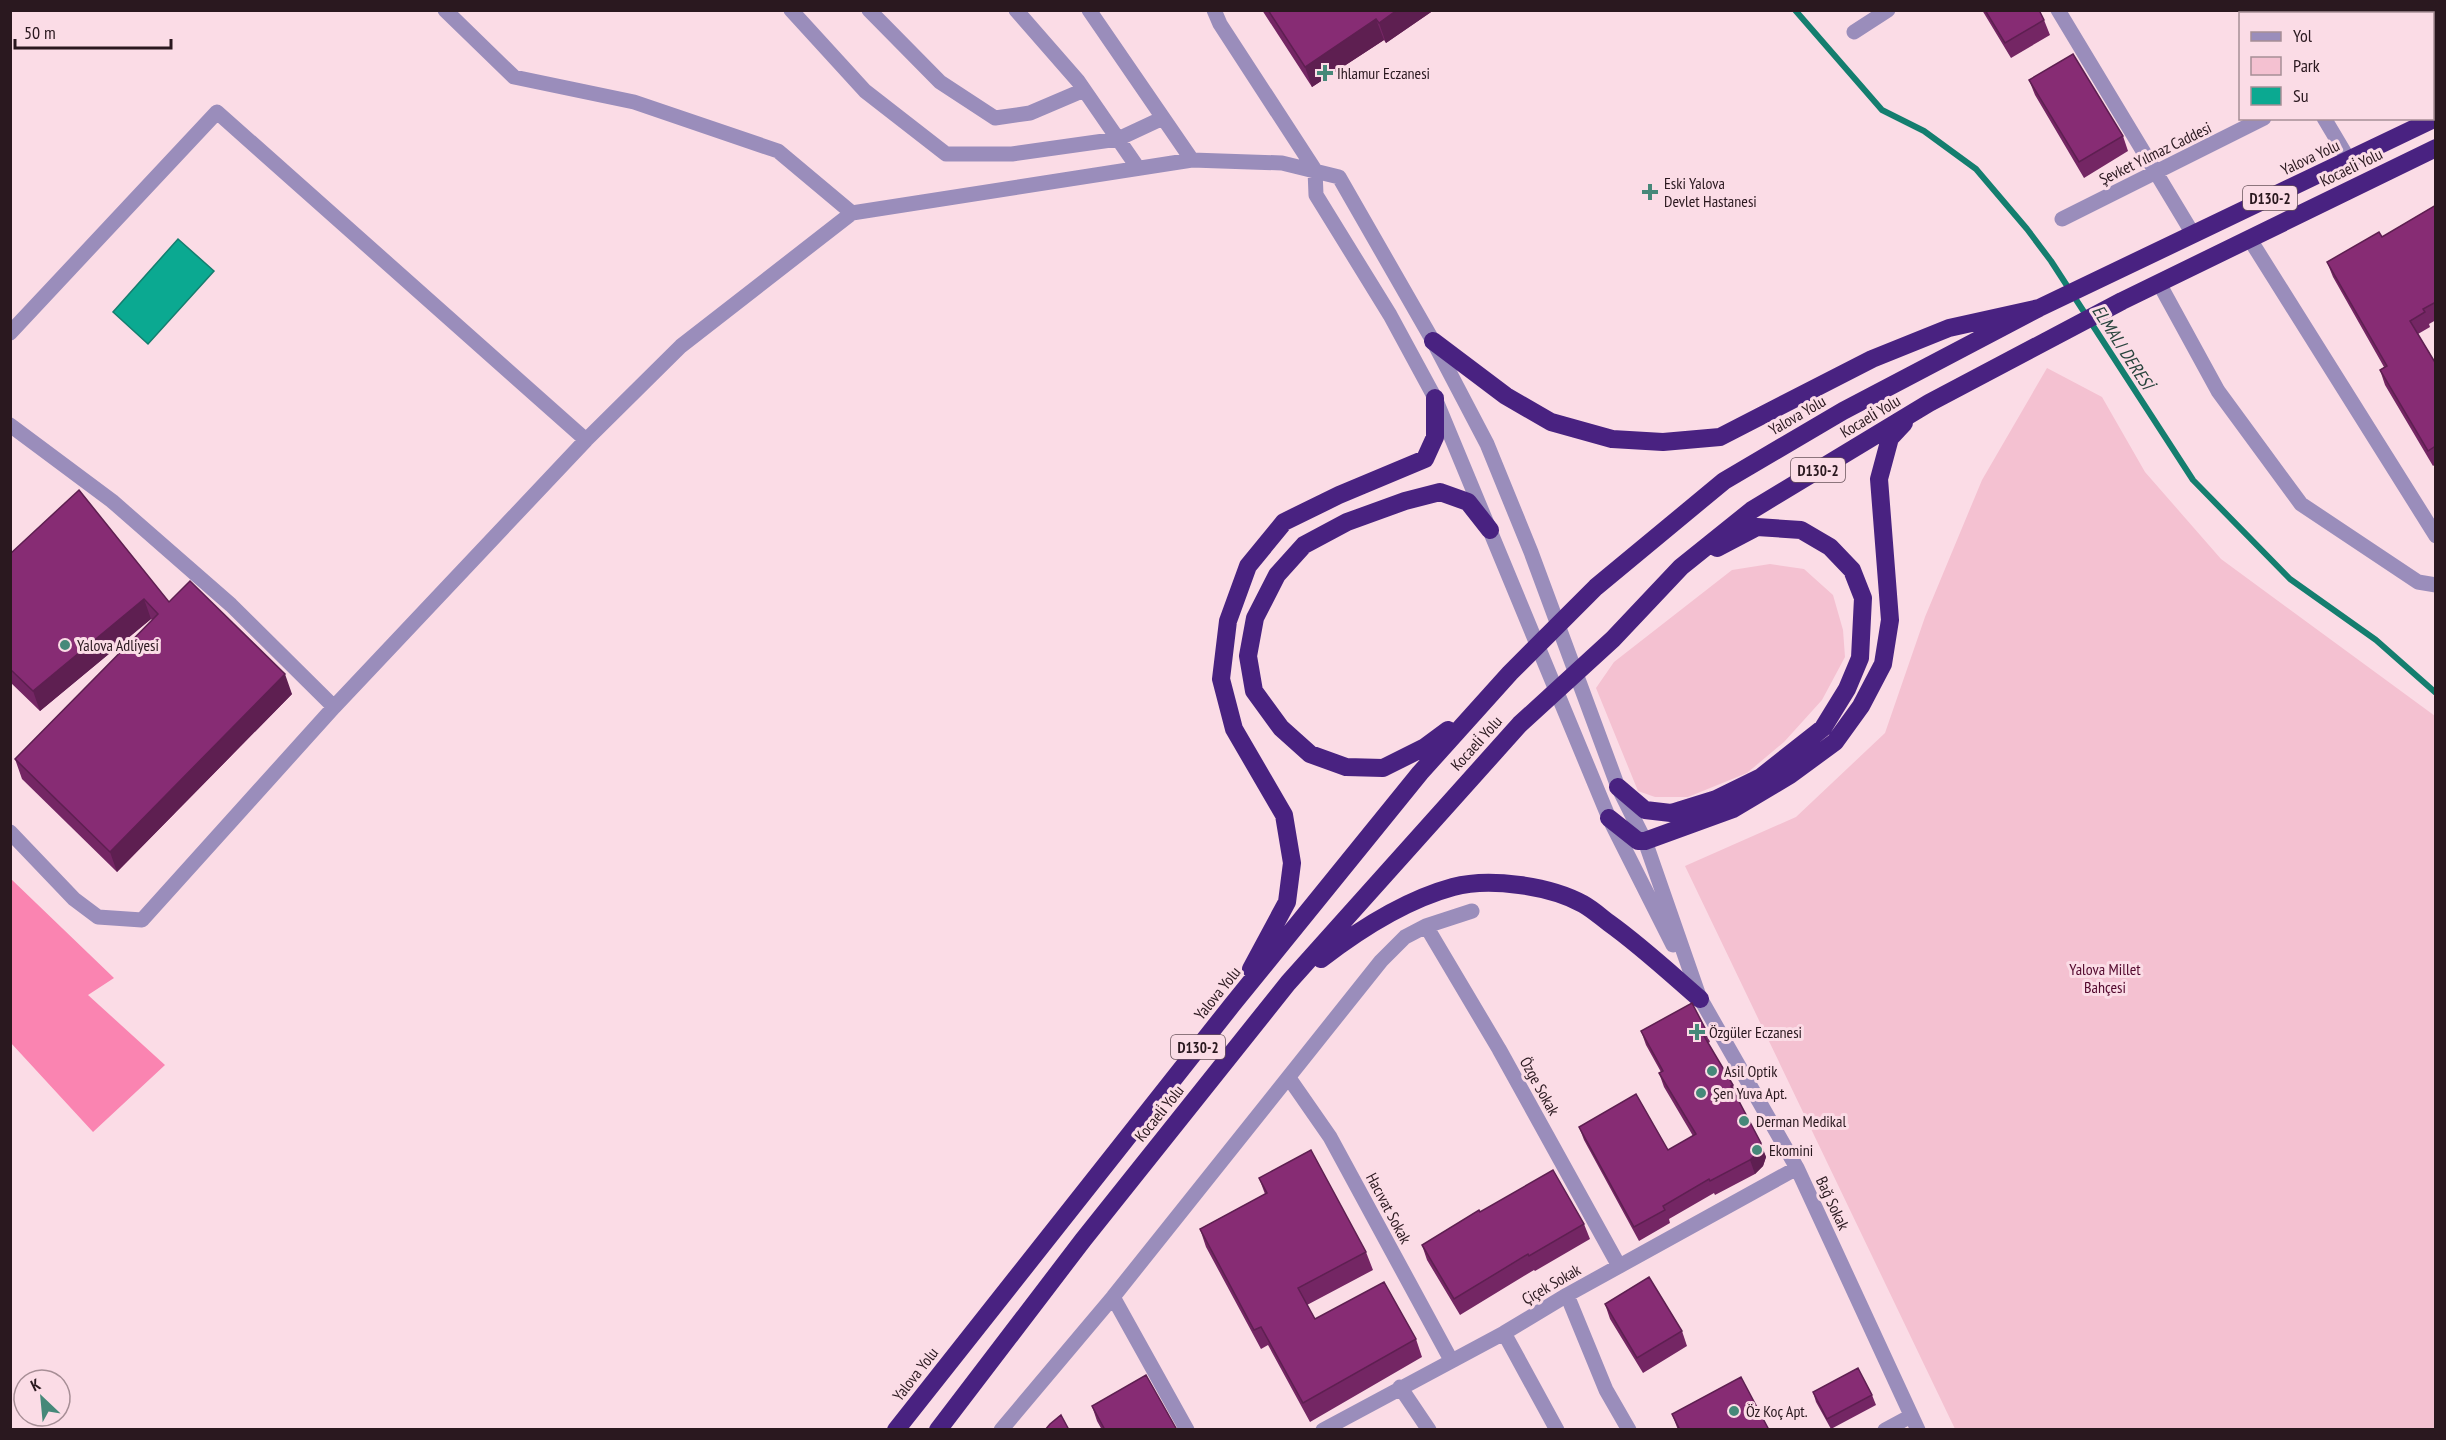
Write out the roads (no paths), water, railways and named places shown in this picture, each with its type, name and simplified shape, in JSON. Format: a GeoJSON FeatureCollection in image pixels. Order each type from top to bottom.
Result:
{"type":"FeatureCollection","features":[{"type":"Feature","properties":{"kind":"highway","name":"Yalova Yolu"},"geometry":{"type":"LineString","coordinates":[[896,1430],[1232,1005],[1420,773],[1510,673],[1596,587],[1724,481],[1843,411],[2103,276],[2432,120]]}},
{"type":"Feature","properties":{"kind":"highway","name":"Kocaeli̇ Yolu"},"geometry":{"type":"LineString","coordinates":[[938,1430],[1083,1240],[1288,983],[1520,724],[1613,639],[1681,567],[1752,510],[1929,404],[2122,301],[2160,285],[2249,238],[2436,148]]}},
{"type":"Feature","properties":{"kind":"highway"},"geometry":{"type":"LineString","coordinates":[[1433,341],[1506,396],[1551,422],[1612,439],[1663,442],[1720,436],[1872,359],[1949,328],[2039,308]]}},
{"type":"Feature","properties":{"kind":"highway"},"geometry":{"type":"LineString","coordinates":[[1232,1005],[1287,902],[1292,863],[1284,815],[1234,729],[1221,679],[1228,621],[1248,566],[1284,522],[1339,495],[1425,459],[1435,437],[1435,398]]}},
{"type":"Feature","properties":{"kind":"highway"},"geometry":{"type":"LineString","coordinates":[[1609,818],[1638,841],[1646,841],[1733,809],[1790,775],[1834,742],[1861,706],[1883,664],[1890,620],[1879,479],[1890,438],[1912,415],[1929,404]]}},
{"type":"Feature","properties":{"kind":"highway"},"geometry":{"type":"LineString","coordinates":[[1479,707],[1425,747],[1383,768],[1346,767],[1310,754],[1281,728],[1254,691],[1248,656],[1255,618],[1277,575],[1304,545],[1347,522],[1405,501],[1440,492],[1468,502],[1490,530]]}},
{"type":"Feature","properties":{"kind":"highway"},"geometry":{"type":"LineString","coordinates":[[1618,787],[1645,810],[1671,813],[1716,799],[1761,777],[1823,728],[1847,689],[1860,658],[1863,598],[1852,570],[1830,547],[1801,530],[1757,527],[1681,567]]}},
{"type":"Feature","properties":{"kind":"highway"},"geometry":{"type":"LineString","coordinates":[[1288,983],[1349,938],[1405,907],[1454,887],[1496,884],[1542,889],[1583,904],[1625,934],[1700,999]]}},
{"type":"Feature","properties":{"kind":"street"},"geometry":{"type":"LineString","coordinates":[[445,10],[514,77],[634,102],[778,151],[852,213]]}},
{"type":"Feature","properties":{"kind":"street"},"geometry":{"type":"LineString","coordinates":[[791,10],[865,91],[946,154],[1012,154],[1118,140],[1163,118]]}},
{"type":"Feature","properties":{"kind":"street"},"geometry":{"type":"LineString","coordinates":[[869,10],[940,82],[995,118],[1030,114],[1084,90]]}},
{"type":"Feature","properties":{"kind":"street"},"geometry":{"type":"LineString","coordinates":[[1016,10],[1084,90],[1138,168]]}},
{"type":"Feature","properties":{"kind":"street"},"geometry":{"type":"LineString","coordinates":[[1089,10],[1192,160]]}},
{"type":"Feature","properties":{"kind":"street"},"geometry":{"type":"LineString","coordinates":[[1214,10],[1220,24],[1315,170],[1316,195],[1390,315],[1435,398],[1609,818],[1700,999]]}},
{"type":"Feature","properties":{"kind":"street"},"geometry":{"type":"LineString","coordinates":[[1854,32],[1888,10]]}},
{"type":"Feature","properties":{"kind":"street"},"geometry":{"type":"LineString","coordinates":[[2058,10],[2193,234]]}},
{"type":"Feature","properties":{"kind":"street"},"geometry":{"type":"LineString","coordinates":[[10,333],[217,112],[586,440]]}},
{"type":"Feature","properties":{"kind":"street","name":"Şevket Yılmaz Caddesi"},"geometry":{"type":"LineString","coordinates":[[2062,219],[2260,120]]}},
{"type":"Feature","properties":{"kind":"street"},"geometry":{"type":"LineString","coordinates":[[2325,120],[2349,160]]}},
{"type":"Feature","properties":{"kind":"street"},"geometry":{"type":"LineString","coordinates":[[10,832],[74,899],[98,917],[142,920],[334,707],[586,440],[681,346],[852,213],[1192,160],[1282,163],[1339,177],[1433,341],[1487,444],[1531,552],[1618,787],[1646,841],[1700,999]]}},
{"type":"Feature","properties":{"kind":"street"},"geometry":{"type":"LineString","coordinates":[[2249,238],[2436,536]]}},
{"type":"Feature","properties":{"kind":"street"},"geometry":{"type":"LineString","coordinates":[[2160,285],[2218,391],[2301,504],[2418,582],[2436,585]]}},
{"type":"Feature","properties":{"kind":"street"},"geometry":{"type":"LineString","coordinates":[[10,425],[112,501],[214,590],[334,707]]}},
{"type":"Feature","properties":{"kind":"street"},"geometry":{"type":"LineString","coordinates":[[1001,1430],[1113,1297],[1381,961],[1405,937],[1426,926],[1472,911]]}},
{"type":"Feature","properties":{"kind":"street","name":"Özge Sokak"},"geometry":{"type":"LineString","coordinates":[[1426,926],[1499,1049],[1619,1266]]}},
{"type":"Feature","properties":{"kind":"street","name":"Bağ Sokak"},"geometry":{"type":"LineString","coordinates":[[1700,999],[1797,1168],[1915,1423]]}},
{"type":"Feature","properties":{"kind":"street","name":"Hacıvat Sokak"},"geometry":{"type":"LineString","coordinates":[[1288,1078],[1330,1137],[1451,1360]]}},
{"type":"Feature","properties":{"kind":"street","name":"Çiçek Sokak"},"geometry":{"type":"LineString","coordinates":[[1323,1430],[1504,1333],[1567,1295],[1797,1168]]}},
{"type":"Feature","properties":{"kind":"street"},"geometry":{"type":"LineString","coordinates":[[1567,1295],[1606,1390],[1629,1430]]}},
{"type":"Feature","properties":{"kind":"street"},"geometry":{"type":"LineString","coordinates":[[1113,1297],[1187,1430]]}},
{"type":"Feature","properties":{"kind":"street"},"geometry":{"type":"LineString","coordinates":[[1504,1333],[1557,1430]]}},
{"type":"Feature","properties":{"kind":"street"},"geometry":{"type":"LineString","coordinates":[[1400,1387],[1429,1430]]}},
{"type":"Feature","properties":{"kind":"street"},"geometry":{"type":"LineString","coordinates":[[1885,1430],[1915,1423]]}},
{"type":"Feature","properties":{"kind":"water"},"geometry":{"type":"Polygon","coordinates":[[[178,239],[214,271],[148,344],[113,312],[178,239]]]}},
{"type":"Feature","properties":{"kind":"waterway","name":"ELMALI DERESİ"},"geometry":{"type":"LineString","coordinates":[[1795,10],[1882,110],[1924,131],[1976,169],[2027,229],[2051,261],[2193,480],[2290,579],[2376,640],[2436,693]]}},
{"type":"Feature","properties":{"kind":"place","name":"Ihlamur Eczanesi"},"geometry":{"type":"Point","coordinates":[1325,73]}},
{"type":"Feature","properties":{"kind":"place","name":"Eski Yalova Devlet Hastanesi"},"geometry":{"type":"Point","coordinates":[1650,192]}},
{"type":"Feature","properties":{"kind":"place","name":"Yalova Adliyesi"},"geometry":{"type":"Point","coordinates":[65,645]}},
{"type":"Feature","properties":{"kind":"place","name":"Özgüler Eczanesi"},"geometry":{"type":"Point","coordinates":[1697,1032]}},
{"type":"Feature","properties":{"kind":"place","name":"Asil Optik"},"geometry":{"type":"Point","coordinates":[1712,1071]}},
{"type":"Feature","properties":{"kind":"place","name":"Şen Yuva Apt."},"geometry":{"type":"Point","coordinates":[1701,1093]}},
{"type":"Feature","properties":{"kind":"place","name":"Derman Medikal"},"geometry":{"type":"Point","coordinates":[1744,1121]}},
{"type":"Feature","properties":{"kind":"place","name":"Ekomini"},"geometry":{"type":"Point","coordinates":[1757,1150]}},
{"type":"Feature","properties":{"kind":"place","name":"Öz Koç Apt."},"geometry":{"type":"Point","coordinates":[1734,1411]}},
{"type":"Feature","properties":{"kind":"park label","name":"Yalova Millet Bahçesi"},"geometry":{"type":"Point","coordinates":[2105,978]}}]}
